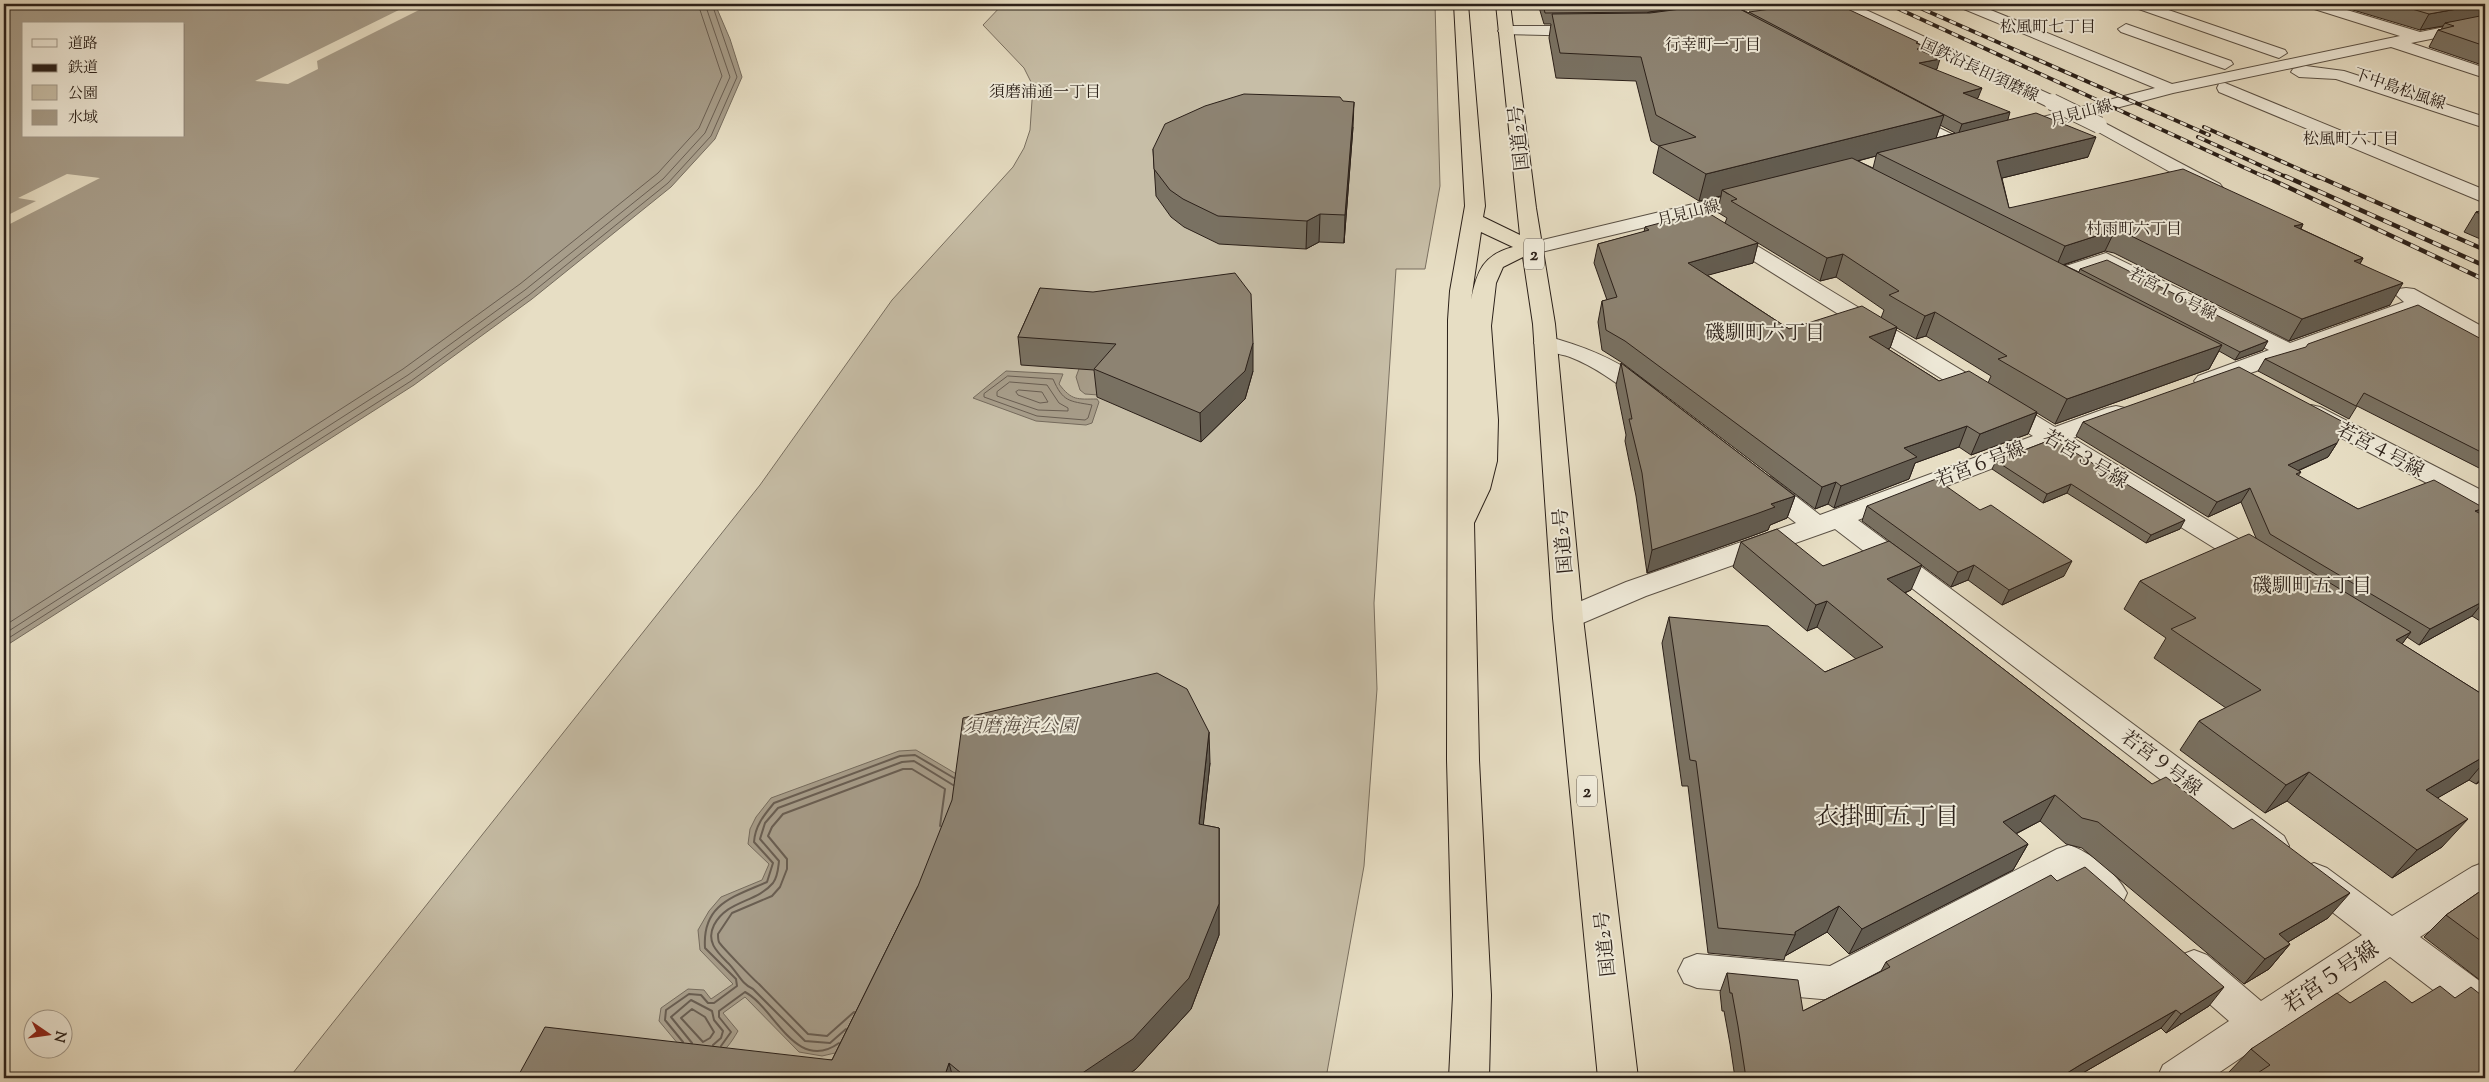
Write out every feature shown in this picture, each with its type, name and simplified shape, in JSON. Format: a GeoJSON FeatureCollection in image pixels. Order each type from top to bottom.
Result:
{"type":"FeatureCollection","features":[{"type":"Feature","properties":{"kind":"highway","name":"2"},"geometry":{"type":"LineString","coordinates":[[1462,4],[1475,206],[1461,291],[1459,320],[1463,760],[1472,995],[1469,1078]]}},
{"type":"Feature","properties":{"kind":"highway","name":"国道2号"},"geometry":{"type":"LineString","coordinates":[[1503,4],[1526,208],[1545,343],[1568,618],[1618,1078]]}},
{"type":"Feature","properties":{"kind":"highway"},"geometry":{"type":"LineString","coordinates":[[1472,219],[1499,234],[1533,248]]}},
{"type":"Feature","properties":{"kind":"highway","name":"2"},"geometry":{"type":"LineString","coordinates":[[1461,525],[1482,481],[1486,438],[1480,322],[1484,292],[1492,266],[1508,256],[1533,248]]}},
{"type":"Feature","properties":{"kind":"street","name":"国鉄沿長田須磨線"},"geometry":{"type":"LineString","coordinates":[[1842,4],[2098,124],[2229,197]]}},
{"type":"Feature","properties":{"kind":"street"},"geometry":{"type":"LineString","coordinates":[[1964,4],[2171,89]]}},
{"type":"Feature","properties":{"kind":"street"},"geometry":{"type":"LineString","coordinates":[[2138,4],[2279,53]]}},
{"type":"Feature","properties":{"kind":"street"},"geometry":{"type":"LineString","coordinates":[[2313,4],[2420,37]]}},
{"type":"Feature","properties":{"kind":"street","name":"月見山線"},"geometry":{"type":"LineString","coordinates":[[1998,134],[2171,89],[2485,24]]}},
{"type":"Feature","properties":{"kind":"street"},"geometry":{"type":"LineString","coordinates":[[2126,29],[2225,64]]}},
{"type":"Feature","properties":{"kind":"street"},"geometry":{"type":"LineString","coordinates":[[1506,31],[1598,30]]}},
{"type":"Feature","properties":{"kind":"street"},"geometry":{"type":"LineString","coordinates":[[2455,30],[2485,40]]}},
{"type":"Feature","properties":{"kind":"street"},"geometry":{"type":"LineString","coordinates":[[2393,42],[2485,73]]}},
{"type":"Feature","properties":{"kind":"street","name":"下中島松風線"},"geometry":{"type":"LineString","coordinates":[[2314,59],[2485,117]]}},
{"type":"Feature","properties":{"kind":"street"},"geometry":{"type":"LineString","coordinates":[[2485,123],[2338,74],[2306,70],[2225,88],[2485,197]]}},
{"type":"Feature","properties":{"kind":"street"},"geometry":{"type":"LineString","coordinates":[[1888,107],[1965,142],[1931,151]]}},
{"type":"Feature","properties":{"kind":"street","name":"月見山線"},"geometry":{"type":"LineString","coordinates":[[1533,248],[1774,191]]}},
{"type":"Feature","properties":{"kind":"street","name":"若宮３号線"},"geometry":{"type":"LineString","coordinates":[[1689,212],[2280,577]]}},
{"type":"Feature","properties":{"kind":"street","name":"若宮１６号線"},"geometry":{"type":"LineString","coordinates":[[2079,289],[2045,271],[2106,259],[2290,352]]}},
{"type":"Feature","properties":{"kind":"street"},"geometry":{"type":"LineString","coordinates":[[2386,283],[2485,337]]}},
{"type":"Feature","properties":{"kind":"street"},"geometry":{"type":"LineString","coordinates":[[2187,388],[2290,352],[2421,302]]}},
{"type":"Feature","properties":{"kind":"street"},"geometry":{"type":"LineString","coordinates":[[1545,343],[1594,358],[1612,368],[1667,410]]}},
{"type":"Feature","properties":{"kind":"street"},"geometry":{"type":"LineString","coordinates":[[2207,358],[2259,385]]}},
{"type":"Feature","properties":{"kind":"street","name":"若宮４号線"},"geometry":{"type":"LineString","coordinates":[[2294,403],[2485,503]]}},
{"type":"Feature","properties":{"kind":"street","name":"若宮６号線"},"geometry":{"type":"LineString","coordinates":[[1568,618],[1636,589],[1827,521],[2050,436],[2141,404]]}},
{"type":"Feature","properties":{"kind":"street","name":"若宮９号線"},"geometry":{"type":"LineString","coordinates":[[1746,471],[1827,521],[2485,1007]]}},
{"type":"Feature","properties":{"kind":"street"},"geometry":{"type":"LineString","coordinates":[[1697,972],[1833,983],[2070,859],[2135,916]]}},
{"type":"Feature","properties":{"kind":"street","name":"若宮５号線"},"geometry":{"type":"LineString","coordinates":[[2177,1078],[2391,936],[2485,877]]}},
{"type":"Feature","properties":{"kind":"street"},"geometry":{"type":"LineString","coordinates":[[2172,948],[2260,1023]]}},
{"type":"Feature","properties":{"kind":"green space","name":"須磨海浜公園"},"geometry":{"type":"Polygon","coordinates":[[[1003,4],[1435,4],[1440,186],[1425,269],[1396,269],[1374,603],[1377,689],[1364,866],[1326,1078],[289,1078],[760,485],[892,300],[1013,167],[1024,148],[1030,130],[1033,86],[1024,68],[983,25],[1003,4]]]}},
{"type":"Feature","properties":{"kind":"water"},"geometry":{"type":"Polygon","coordinates":[[[4,4],[715,4],[730,39],[742,77],[715,139],[671,187],[532,299],[414,385],[4,647],[4,4]]]}},
{"type":"Feature","properties":{"kind":"water"},"geometry":{"type":"Polygon","coordinates":[[[1092,333],[1098,395],[1085,394],[1080,390],[1076,377],[1092,333]]]}},
{"type":"Feature","properties":{"kind":"water"},"geometry":{"type":"Polygon","coordinates":[[[1006,371],[1063,374],[1059,384],[1068,394],[1080,399],[1097,399],[1099,402],[1092,423],[1086,425],[1036,421],[973,398],[1006,371]]]}},
{"type":"Feature","properties":{"kind":"water"},"geometry":{"type":"Polygon","coordinates":[[[916,750],[965,779],[870,1023],[835,1053],[822,1056],[799,1052],[745,997],[723,1013],[738,1031],[729,1045],[715,1056],[694,1063],[659,1021],[661,1008],[688,989],[704,990],[711,999],[733,984],[700,950],[698,930],[709,911],[721,897],[762,880],[769,864],[748,844],[750,829],[756,817],[771,798],[899,751],[916,750]]]}},
{"type":"Feature","properties":{"kind":"pier"},"geometry":{"type":"Polygon","coordinates":[[[411,4],[431,4],[317,61],[318,69],[288,84],[255,81],[411,4]]]}},
{"type":"Feature","properties":{"kind":"pier"},"geometry":{"type":"Polygon","coordinates":[[[67,174],[100,178],[4,227],[4,217],[36,201],[18,198],[67,174]]]}},
{"type":"Feature","properties":{"kind":"building"},"geometry":{"type":"Polygon","coordinates":[[[1543,4],[1715,4],[1648,12],[1545,13],[1543,4]]]}},
{"type":"Feature","properties":{"kind":"building"},"geometry":{"type":"Polygon","coordinates":[[[1730,4],[1944,115],[1706,174],[1659,146],[1696,137],[1656,115],[1641,57],[1560,53],[1552,14],[1650,13],[1730,4]]]}},
{"type":"Feature","properties":{"kind":"building"},"geometry":{"type":"Polygon","coordinates":[[[1806,4],[1837,4],[1918,42],[1916,43],[1926,47],[1917,49],[1940,59],[1919,63],[1982,88],[1963,93],[2010,112],[1962,124],[1749,12],[1806,4]]]}},
{"type":"Feature","properties":{"kind":"building"},"geometry":{"type":"Polygon","coordinates":[[[2395,4],[2485,4],[2429,14],[2395,4]]]}},
{"type":"Feature","properties":{"kind":"building"},"geometry":{"type":"Polygon","coordinates":[[[2485,15],[2485,46],[2438,30],[2454,26],[2445,23],[2485,15]]]}},
{"type":"Feature","properties":{"kind":"building"},"geometry":{"type":"Polygon","coordinates":[[[1244,94],[1340,97],[1343,101],[1354,102],[1345,215],[1320,214],[1307,221],[1218,216],[1183,199],[1170,190],[1154,169],[1153,149],[1165,124],[1205,106],[1244,94]]]}},
{"type":"Feature","properties":{"kind":"building"},"geometry":{"type":"Polygon","coordinates":[[[2036,113],[2096,137],[1997,161],[2009,208],[2183,169],[2303,224],[2294,226],[2363,258],[2354,261],[2403,283],[2302,319],[2123,232],[2115,230],[2065,246],[1877,153],[2036,113]]]}},
{"type":"Feature","properties":{"kind":"building"},"geometry":{"type":"Polygon","coordinates":[[[1852,158],[2222,345],[2067,399],[1998,359],[2007,356],[1935,312],[1925,316],[1889,295],[1899,291],[1843,254],[1827,258],[1731,201],[1737,199],[1722,190],[1852,158]]]}},
{"type":"Feature","properties":{"kind":"building"},"geometry":{"type":"Polygon","coordinates":[[[2485,210],[2485,216],[2476,212],[2485,210]]]}},
{"type":"Feature","properties":{"kind":"building"},"geometry":{"type":"Polygon","coordinates":[[[1705,211],[1758,243],[1688,263],[1789,329],[1862,306],[1897,327],[1869,337],[1939,381],[1969,371],[2037,412],[1980,434],[1967,426],[1904,448],[1917,457],[1841,486],[1836,482],[1822,487],[1625,341],[1606,330],[1602,301],[1617,297],[1598,244],[1649,230],[1645,227],[1705,211]]]}},
{"type":"Feature","properties":{"kind":"building"},"geometry":{"type":"Polygon","coordinates":[[[2107,260],[2268,341],[2240,352],[2080,269],[2107,260]]]}},
{"type":"Feature","properties":{"kind":"building"},"geometry":{"type":"Polygon","coordinates":[[[1235,273],[1251,294],[1253,343],[1245,371],[1200,413],[1094,369],[1116,344],[1018,337],[1040,288],[1093,292],[1235,273]]]}},
{"type":"Feature","properties":{"kind":"building"},"geometry":{"type":"Polygon","coordinates":[[[2418,305],[2485,341],[2485,454],[2364,393],[2356,406],[2265,359],[2306,347],[2308,344],[2418,305]]]}},
{"type":"Feature","properties":{"kind":"building"},"geometry":{"type":"Polygon","coordinates":[[[1621,363],[1795,496],[1771,504],[1775,507],[1652,550],[1642,473],[1629,419],[1632,419],[1621,363]]]}},
{"type":"Feature","properties":{"kind":"building"},"geometry":{"type":"Polygon","coordinates":[[[2239,367],[2347,424],[2337,443],[2288,465],[2301,472],[2296,474],[2358,509],[2434,480],[2484,508],[2475,511],[2485,516],[2485,602],[2430,629],[2270,534],[2250,488],[2217,502],[2083,422],[2239,367]]]}},
{"type":"Feature","properties":{"kind":"building"},"geometry":{"type":"Polygon","coordinates":[[[2053,439],[2185,520],[2151,535],[2071,484],[2047,494],[1996,461],[2053,439]]]}},
{"type":"Feature","properties":{"kind":"building"},"geometry":{"type":"Polygon","coordinates":[[[1936,479],[1980,510],[1991,505],[2072,561],[2009,590],[1974,565],[1958,572],[1867,506],[1936,479]]]}},
{"type":"Feature","properties":{"kind":"building"},"geometry":{"type":"Polygon","coordinates":[[[1777,529],[1823,566],[1889,541],[1922,565],[1887,579],[2152,784],[2166,777],[2233,829],[2252,819],[2350,893],[2279,934],[2290,944],[2265,959],[2098,822],[2082,818],[2055,795],[2003,822],[2028,844],[1862,929],[1839,906],[1795,932],[1795,935],[1718,928],[1696,761],[1690,760],[1669,617],[1768,626],[1825,672],[1883,647],[1827,601],[1816,605],[1741,542],[1777,529]]]}},
{"type":"Feature","properties":{"kind":"building"},"geometry":{"type":"Polygon","coordinates":[[[2249,534],[2411,632],[2396,640],[2485,696],[2485,756],[2426,790],[2468,819],[2417,850],[2309,772],[2286,785],[2199,721],[2261,690],[2171,629],[2196,618],[2140,581],[2249,534]]]}},
{"type":"Feature","properties":{"kind":"building"},"geometry":{"type":"Polygon","coordinates":[[[1157,673],[1187,689],[1209,732],[1199,824],[1219,828],[1219,904],[1189,978],[1133,1039],[1075,1078],[967,1078],[949,1063],[944,1078],[517,1078],[545,1027],[832,1060],[918,886],[952,800],[963,718],[1157,673]]]}},
{"type":"Feature","properties":{"kind":"building"},"geometry":{"type":"Polygon","coordinates":[[[2085,867],[2224,987],[2181,1014],[2176,1010],[2059,1078],[1746,1078],[1727,973],[1798,980],[1803,1011],[1890,967],[1886,962],[2051,875],[2057,881],[2085,867]]]}},
{"type":"Feature","properties":{"kind":"building"},"geometry":{"type":"Polygon","coordinates":[[[2485,888],[2485,944],[2446,915],[2485,888]]]}},
{"type":"Feature","properties":{"kind":"building"},"geometry":{"type":"Polygon","coordinates":[[[2385,981],[2412,1003],[2440,986],[2455,998],[2471,987],[2485,998],[2485,1078],[2250,1078],[2270,1065],[2251,1049],[2337,993],[2350,1003],[2385,981]]]}},
{"type":"Feature","properties":{"kind":"railway"},"geometry":{"type":"LineString","coordinates":[[1888,4],[2267,178]]}},
{"type":"Feature","properties":{"kind":"railway"},"geometry":{"type":"LineString","coordinates":[[1911,4],[2209,135]]}},
{"type":"Feature","properties":{"kind":"railway"},"geometry":{"type":"LineString","coordinates":[[2204,127],[2319,178]]}},
{"type":"Feature","properties":{"kind":"railway"},"geometry":{"type":"LineString","coordinates":[[2198,137],[2288,178]]}},
{"type":"Feature","properties":{"kind":"railway"},"geometry":{"type":"LineString","coordinates":[[2264,176],[2485,280]]}},
{"type":"Feature","properties":{"kind":"railway"},"geometry":{"type":"LineString","coordinates":[[2285,176],[2485,266]]}},
{"type":"Feature","properties":{"kind":"railway"},"geometry":{"type":"LineString","coordinates":[[2317,176],[2485,250]]}},
{"type":"Feature","properties":{"kind":"district","name":"松風町七丁目"},"geometry":{"type":"Point","coordinates":[2048,26]}},
{"type":"Feature","properties":{"kind":"district","name":"行幸町一丁目"},"geometry":{"type":"Point","coordinates":[1713,44]}},
{"type":"Feature","properties":{"kind":"district","name":"須磨浦通一丁目"},"geometry":{"type":"Point","coordinates":[1045,91]}},
{"type":"Feature","properties":{"kind":"district","name":"松風町六丁目"},"geometry":{"type":"Point","coordinates":[2351,138]}},
{"type":"Feature","properties":{"kind":"district","name":"村雨町六丁目"},"geometry":{"type":"Point","coordinates":[2134,228]}},
{"type":"Feature","properties":{"kind":"district","name":"磯馴町六丁目"},"geometry":{"type":"Point","coordinates":[1765,332]}},
{"type":"Feature","properties":{"kind":"district","name":"磯馴町五丁目"},"geometry":{"type":"Point","coordinates":[2312,585]}},
{"type":"Feature","properties":{"kind":"district","name":"衣掛町五丁目"},"geometry":{"type":"Point","coordinates":[1887,816]}}]}
